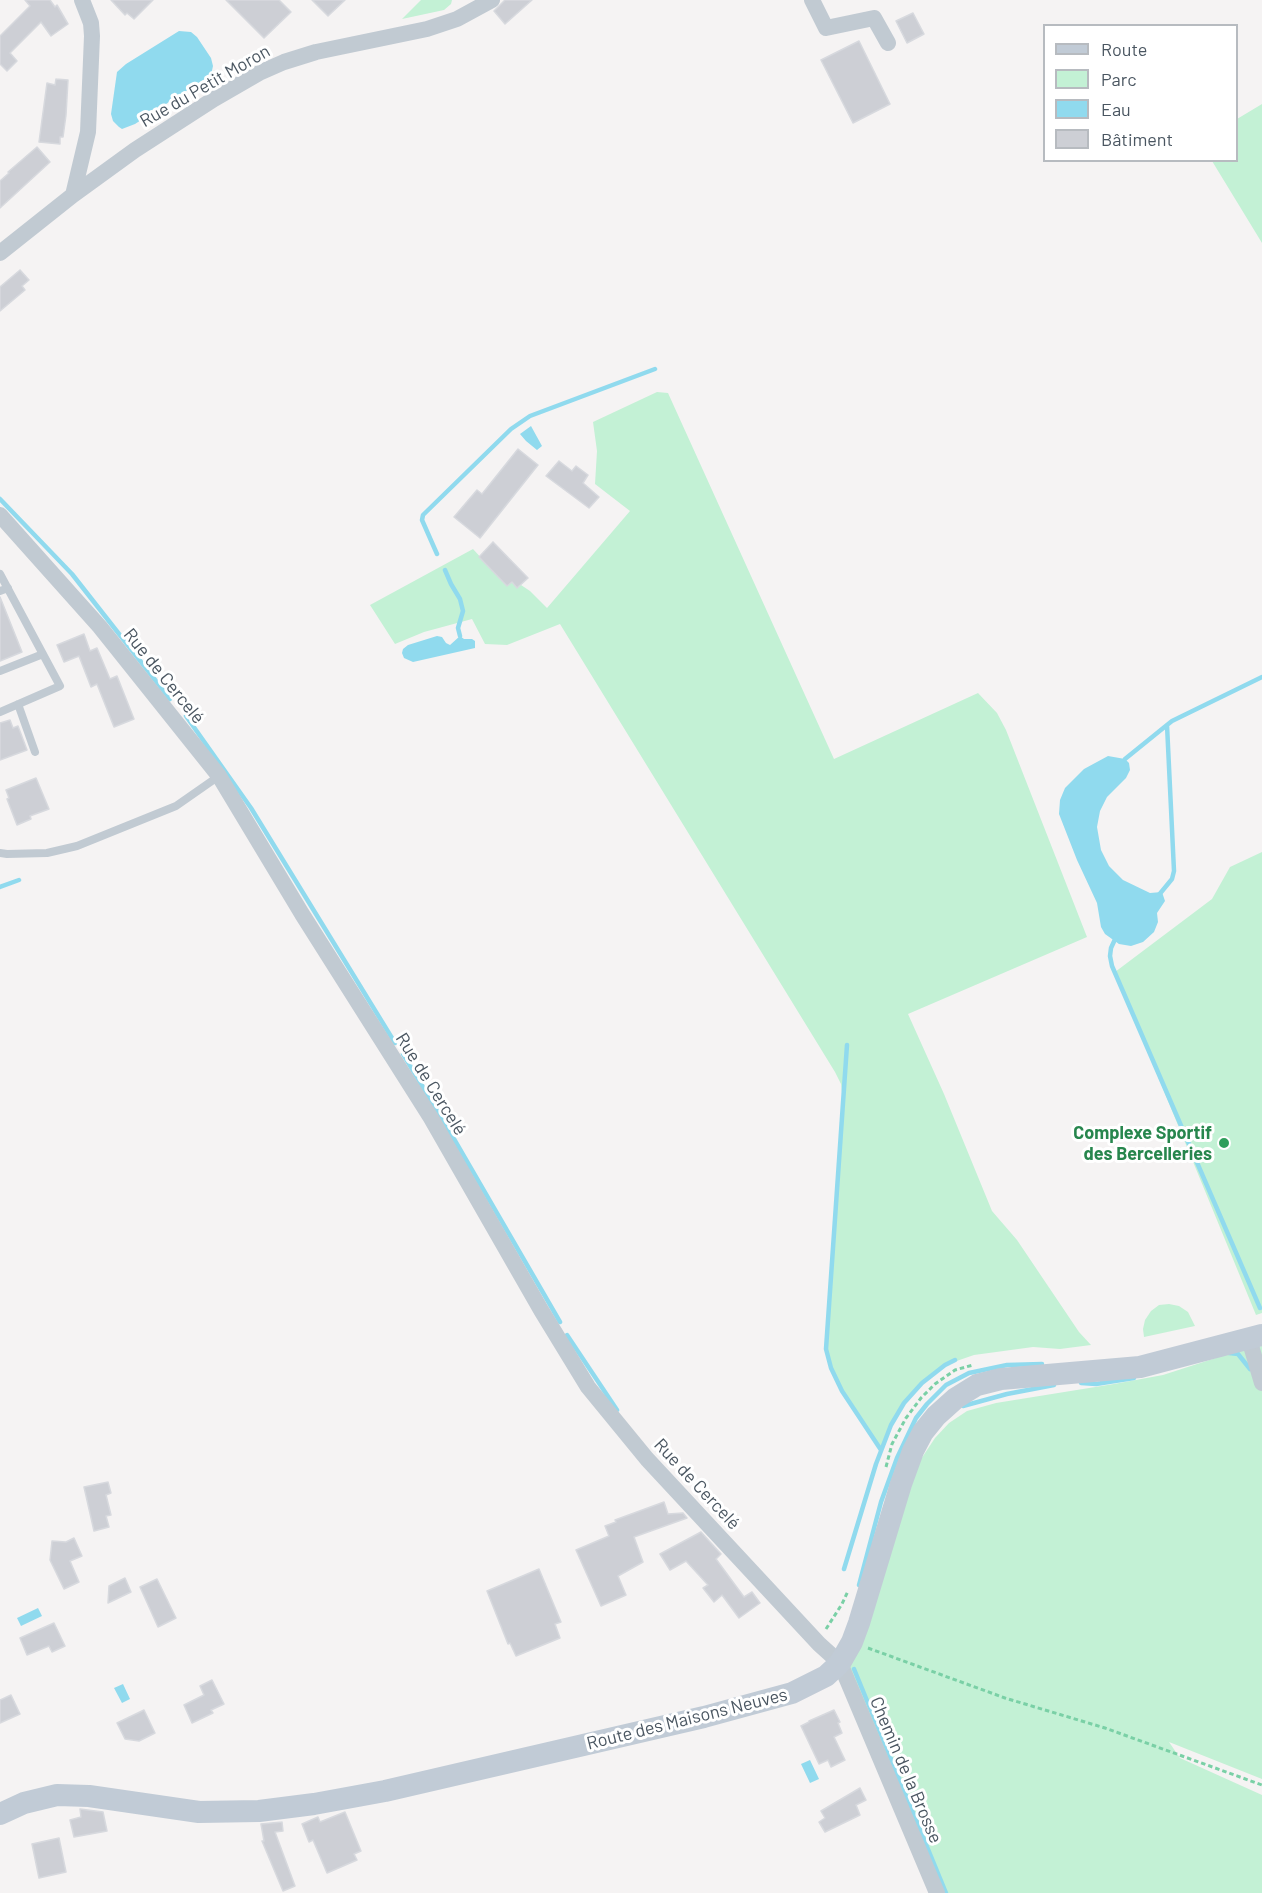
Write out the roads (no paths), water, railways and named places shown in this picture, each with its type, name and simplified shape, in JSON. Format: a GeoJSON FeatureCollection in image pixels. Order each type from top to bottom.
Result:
{"type":"FeatureCollection","features":[{"type":"Feature","properties":{"kind":"street"},"geometry":{"type":"LineString","coordinates":[[73,195],[88,132],[92,36],[91,23],[82,0]]}},
{"type":"Feature","properties":{"kind":"street","name":"Rue du Petit Moron"},"geometry":{"type":"LineString","coordinates":[[0,254],[73,195],[135,150],[259,73],[316,52],[427,29],[457,19],[470,6],[492,0]]}},
{"type":"Feature","properties":{"kind":"street"},"geometry":{"type":"LineString","coordinates":[[812,0],[825,27],[874,18],[888,43]]}},
{"type":"Feature","properties":{"kind":"street","name":"Rue de Cercelé"},"geometry":{"type":"LineString","coordinates":[[0,515],[100,627],[219,777],[302,914],[431,1118],[546,1320],[588,1388],[647,1459],[819,1644],[840,1663]]}},
{"type":"Feature","properties":{"kind":"street"},"geometry":{"type":"LineString","coordinates":[[1256,1337],[1262,1383]]}},
{"type":"Feature","properties":{"kind":"street","name":"Route des Maisons Neuves"},"geometry":{"type":"LineString","coordinates":[[0,1814],[39,1798],[65,1795],[89,1796],[199,1812],[260,1811],[314,1804],[396,1789],[753,1705],[792,1693],[816,1683],[840,1663],[852,1642],[860,1623],[913,1451],[923,1432],[936,1416],[956,1398],[977,1385],[1001,1379],[1140,1367],[1256,1337]]}},
{"type":"Feature","properties":{"kind":"street","name":"Chemin de la Brosse"},"geometry":{"type":"LineString","coordinates":[[840,1663],[937,1893]]}},
{"type":"Feature","properties":{"kind":"lane"},"geometry":{"type":"LineString","coordinates":[[0,573],[4,590],[60,686],[0,712]]}},
{"type":"Feature","properties":{"kind":"lane"},"geometry":{"type":"LineString","coordinates":[[0,670],[43,654]]}},
{"type":"Feature","properties":{"kind":"lane"},"geometry":{"type":"LineString","coordinates":[[18,704],[35,752]]}},
{"type":"Feature","properties":{"kind":"lane"},"geometry":{"type":"LineString","coordinates":[[0,853],[47,853],[77,846],[176,806],[219,777]]}},
{"type":"Feature","properties":{"kind":"water"},"geometry":{"type":"Polygon","coordinates":[[[179,31],[191,32],[197,37],[211,58],[213,66],[211,75],[135,124],[122,129],[113,121],[111,114],[117,72],[179,31]]]}},
{"type":"Feature","properties":{"kind":"water"},"geometry":{"type":"Polygon","coordinates":[[[531,426],[542,446],[537,450],[520,434],[531,426]]]}},
{"type":"Feature","properties":{"kind":"water"},"geometry":{"type":"Polygon","coordinates":[[[437,636],[442,637],[450,645],[460,636],[464,639],[472,639],[475,641],[475,648],[413,662],[404,658],[403,649],[408,645],[437,636]]]}},
{"type":"Feature","properties":{"kind":"water"},"geometry":{"type":"Polygon","coordinates":[[[1108,756],[1125,759],[1129,763],[1130,770],[1126,778],[1107,797],[1100,811],[1097,827],[1101,850],[1109,866],[1123,880],[1150,893],[1162,892],[1165,901],[1157,913],[1158,922],[1154,932],[1143,942],[1131,946],[1119,944],[1105,934],[1101,927],[1097,903],[1059,814],[1060,800],[1065,788],[1084,769],[1108,756]]]}},
{"type":"Feature","properties":{"kind":"water"},"geometry":{"type":"Polygon","coordinates":[[[38,1608],[42,1616],[21,1626],[17,1618],[38,1608]]]}},
{"type":"Feature","properties":{"kind":"water"},"geometry":{"type":"Polygon","coordinates":[[[123,1684],[130,1699],[122,1703],[114,1688],[123,1684]]]}},
{"type":"Feature","properties":{"kind":"water"},"geometry":{"type":"Polygon","coordinates":[[[810,1760],[819,1779],[810,1783],[801,1764],[810,1760]]]}},
{"type":"Feature","properties":{"kind":"waterway"},"geometry":{"type":"LineString","coordinates":[[437,554],[422,520],[423,515],[511,429],[530,416],[655,369]]}},
{"type":"Feature","properties":{"kind":"waterway"},"geometry":{"type":"LineString","coordinates":[[0,499],[72,574],[170,699]]}},
{"type":"Feature","properties":{"kind":"waterway"},"geometry":{"type":"LineString","coordinates":[[445,570],[460,599],[463,611],[458,628],[460,636]]}},
{"type":"Feature","properties":{"kind":"waterway"},"geometry":{"type":"LineString","coordinates":[[1158,896],[1172,879],[1174,871],[1167,725],[1262,677]]}},
{"type":"Feature","properties":{"kind":"waterway"},"geometry":{"type":"LineString","coordinates":[[186,716],[251,808],[395,1043]]}},
{"type":"Feature","properties":{"kind":"waterway"},"geometry":{"type":"LineString","coordinates":[[1125,759],[1167,725]]}},
{"type":"Feature","properties":{"kind":"waterway"},"geometry":{"type":"LineString","coordinates":[[0,887],[19,880]]}},
{"type":"Feature","properties":{"kind":"waterway"},"geometry":{"type":"LineString","coordinates":[[1117,935],[1111,948],[1112,966],[1260,1308]]}},
{"type":"Feature","properties":{"kind":"waterway"},"geometry":{"type":"LineString","coordinates":[[847,1045],[826,1349],[831,1368],[842,1391],[881,1450]]}},
{"type":"Feature","properties":{"kind":"waterway"},"geometry":{"type":"LineString","coordinates":[[403,1054],[560,1322]]}},
{"type":"Feature","properties":{"kind":"waterway"},"geometry":{"type":"LineString","coordinates":[[567,1335],[617,1410]]}},
{"type":"Feature","properties":{"kind":"waterway"},"geometry":{"type":"LineString","coordinates":[[1229,1353],[1238,1354],[1250,1369]]}},
{"type":"Feature","properties":{"kind":"waterway"},"geometry":{"type":"LineString","coordinates":[[844,1569],[876,1464],[891,1425],[904,1403],[922,1383],[955,1360]]}},
{"type":"Feature","properties":{"kind":"waterway"},"geometry":{"type":"LineString","coordinates":[[859,1585],[881,1502],[897,1458],[916,1418],[927,1404],[946,1385],[969,1373],[1007,1365],[1042,1364]]}},
{"type":"Feature","properties":{"kind":"waterway"},"geometry":{"type":"LineString","coordinates":[[1081,1383],[1096,1384],[1134,1378]]}},
{"type":"Feature","properties":{"kind":"waterway"},"geometry":{"type":"LineString","coordinates":[[963,1406],[1054,1385]]}},
{"type":"Feature","properties":{"kind":"waterway"},"geometry":{"type":"LineString","coordinates":[[854,1669],[946,1893]]}},
{"type":"Feature","properties":{"kind":"place","name":"Complexe Sportif des Bercelleries"},"geometry":{"type":"Point","coordinates":[1224,1143]}}]}
